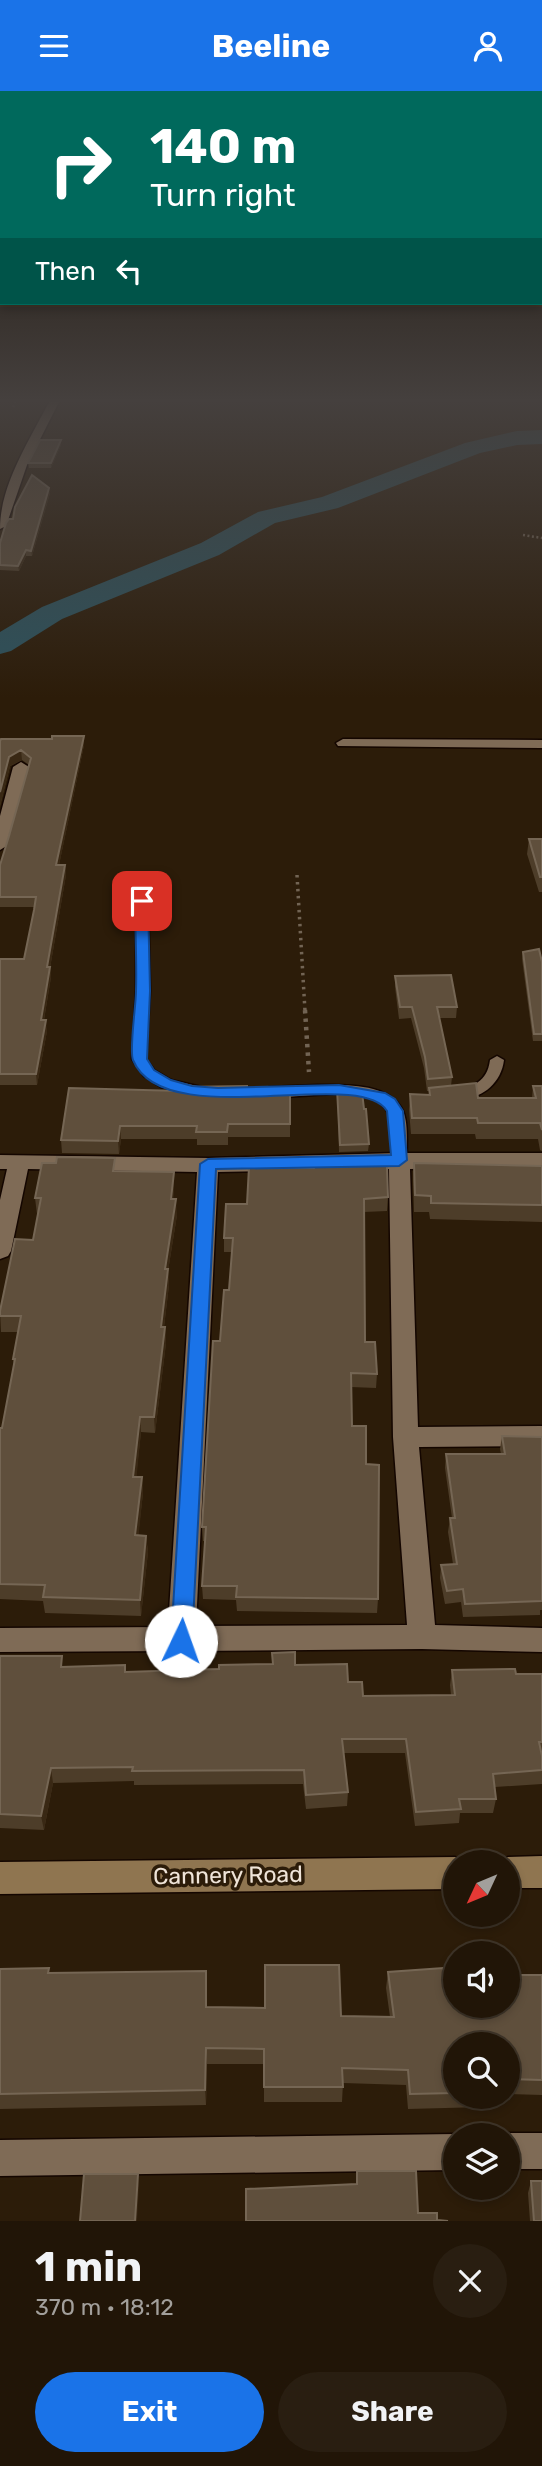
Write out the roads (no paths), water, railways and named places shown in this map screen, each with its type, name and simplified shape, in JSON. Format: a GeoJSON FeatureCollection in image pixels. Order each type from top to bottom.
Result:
{"type":"FeatureCollection","features":[{"type":"Feature","properties":{"kind":"main road"},"geometry":{"type":"LineString","coordinates":[[520,1873],[542,1872]]}},
{"type":"Feature","properties":{"kind":"main road","name":"Cannery Road"},"geometry":{"type":"LineString","coordinates":[[0,1878],[443,1873]]}},
{"type":"Feature","properties":{"kind":"street"},"geometry":{"type":"LineString","coordinates":[[0,526],[10,499]]}},
{"type":"Feature","properties":{"kind":"street"},"geometry":{"type":"LineString","coordinates":[[343,743],[542,744]]}},
{"type":"Feature","properties":{"kind":"street"},"geometry":{"type":"LineString","coordinates":[[0,845],[21,767]]}},
{"type":"Feature","properties":{"kind":"street"},"geometry":{"type":"LineString","coordinates":[[399,1160],[406,1437],[422,1637]]}},
{"type":"Feature","properties":{"kind":"street"},"geometry":{"type":"LineString","coordinates":[[0,1251],[9,1162],[208,1164],[542,1160]]}},
{"type":"Feature","properties":{"kind":"street"},"geometry":{"type":"LineString","coordinates":[[181,1641],[208,1164]]}},
{"type":"Feature","properties":{"kind":"street"},"geometry":{"type":"LineString","coordinates":[[406,1437],[542,1436]]}},
{"type":"Feature","properties":{"kind":"street"},"geometry":{"type":"LineString","coordinates":[[0,1640],[181,1641],[422,1637],[542,1640]]}},
{"type":"Feature","properties":{"kind":"street"},"geometry":{"type":"LineString","coordinates":[[520,2151],[542,2151]]}},
{"type":"Feature","properties":{"kind":"street"},"geometry":{"type":"LineString","coordinates":[[0,2158],[443,2152]]}},
{"type":"Feature","properties":{"kind":"lane"},"geometry":{"type":"LineString","coordinates":[[142,901],[143,991],[139,1059],[149,1073],[166,1084],[218,1093]]}},
{"type":"Feature","properties":{"kind":"lane"},"geometry":{"type":"LineString","coordinates":[[437,1095],[471,1093],[482,1088],[492,1081],[497,1060]]}},
{"type":"Feature","properties":{"kind":"lane"},"geometry":{"type":"LineString","coordinates":[[258,1092],[367,1092],[396,1100],[399,1160]]}},
{"type":"Feature","properties":{"kind":"waterway"},"geometry":{"type":"LineString","coordinates":[[0,645],[52,613],[210,549],[267,517],[338,499]]}}]}
